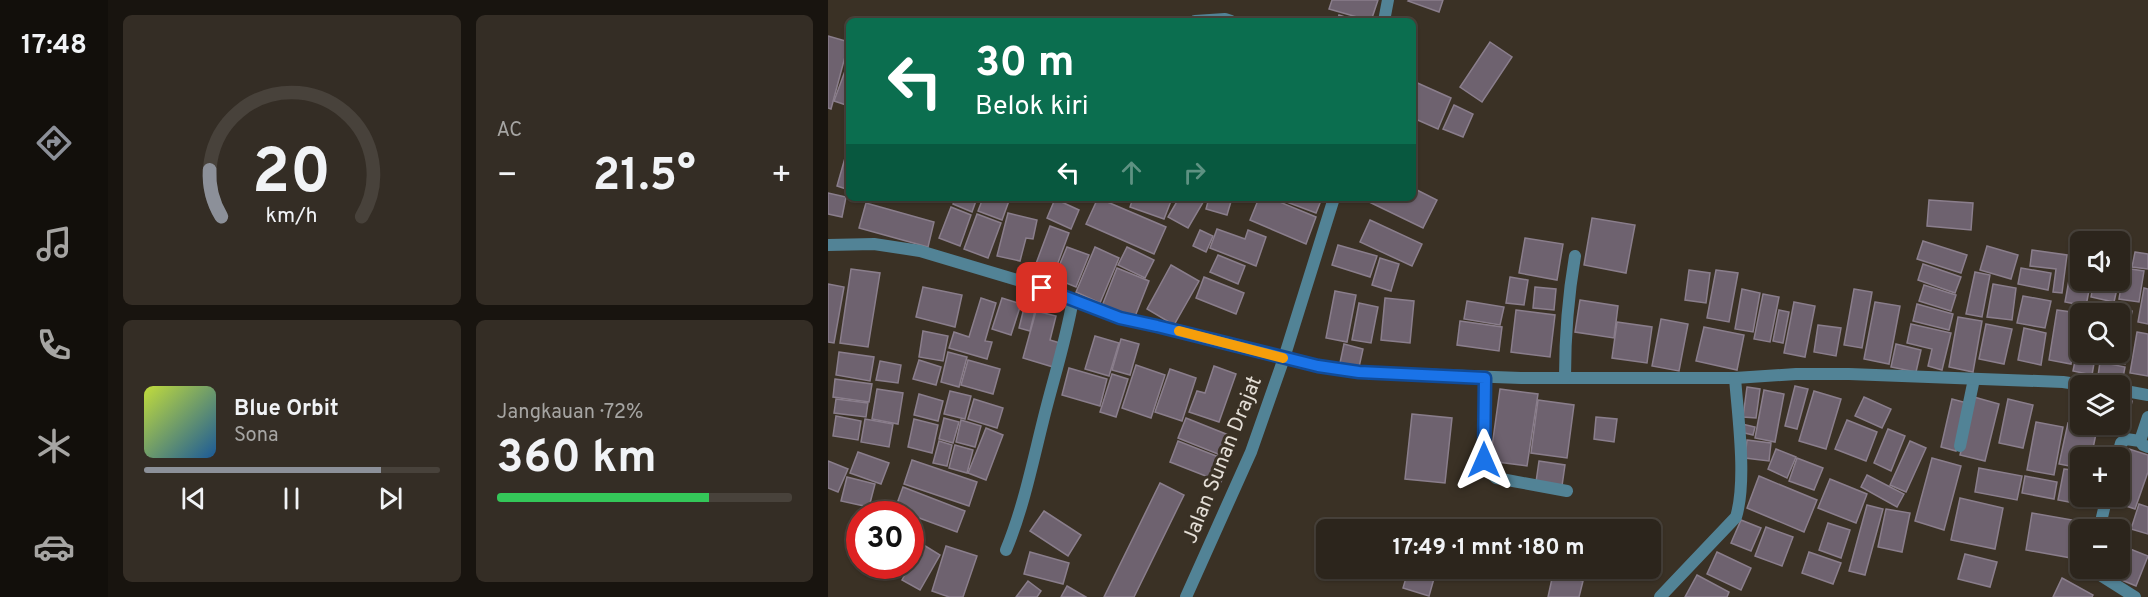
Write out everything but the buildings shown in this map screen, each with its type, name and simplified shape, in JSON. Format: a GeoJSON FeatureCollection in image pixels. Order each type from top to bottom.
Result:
{"type":"FeatureCollection","features":[{"type":"Feature","properties":{"kind":"street"},"geometry":{"type":"LineString","coordinates":[[1385,18],[1388,0]]}},
{"type":"Feature","properties":{"kind":"street","name":"Jalan Sunan Drajat"},"geometry":{"type":"LineString","coordinates":[[1186,597],[1251,452],[1284,358],[1333,201]]}},
{"type":"Feature","properties":{"kind":"street"},"geometry":{"type":"LineString","coordinates":[[828,245],[874,244],[920,251],[1027,283],[1120,318],[1318,366],[1359,372],[1485,378],[1735,378],[1796,374],[1849,374],[2070,383]]}},
{"type":"Feature","properties":{"kind":"street"},"geometry":{"type":"LineString","coordinates":[[1565,377],[1566,324],[1575,256]]}},
{"type":"Feature","properties":{"kind":"street"},"geometry":{"type":"LineString","coordinates":[[1006,550],[1024,500],[1065,342],[1073,299]]}},
{"type":"Feature","properties":{"kind":"street"},"geometry":{"type":"LineString","coordinates":[[1485,378],[1484,460],[1489,471],[1496,478],[1567,491]]}},
{"type":"Feature","properties":{"kind":"street"},"geometry":{"type":"LineString","coordinates":[[1660,597],[1736,516],[1740,504],[1741,482],[1735,378]]}},
{"type":"Feature","properties":{"kind":"street"},"geometry":{"type":"LineString","coordinates":[[1960,446],[1974,379]]}},
{"type":"Feature","properties":{"kind":"street"},"geometry":{"type":"LineString","coordinates":[[2130,392],[2148,395]]}},
{"type":"Feature","properties":{"kind":"street"},"geometry":{"type":"LineString","coordinates":[[2121,447],[2123,440],[2144,444],[2148,417]]}},
{"type":"Feature","properties":{"kind":"street"},"geometry":{"type":"LineString","coordinates":[[2106,579],[2135,597]]}},
{"type":"Feature","properties":{"kind":"slow traffic"},"geometry":{"type":"LineString","coordinates":[[1179,331],[1283,358]]}},
{"type":"Feature","properties":{"kind":"route"},"geometry":{"type":"LineString","coordinates":[[1042,288],[1120,318],[1318,366],[1359,372],[1485,378],[1484,460]]}}]}
